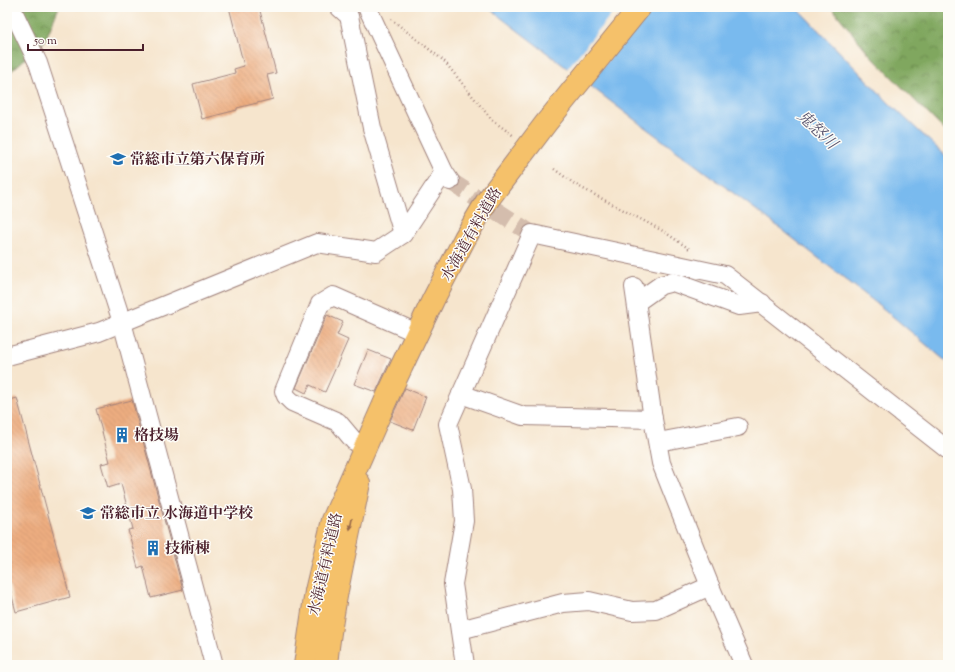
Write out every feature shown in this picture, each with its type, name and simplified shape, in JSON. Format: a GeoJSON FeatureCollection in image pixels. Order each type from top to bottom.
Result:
{"type":"FeatureCollection","features":[{"type":"Feature","properties":{"kind":"highway","name":"水海道有料道路"},"geometry":{"type":"LineString","coordinates":[[305,665],[316,591],[333,520],[417,333],[466,238],[487,201],[546,123],[640,7]]}},
{"type":"Feature","properties":{"kind":"highway","name":"水海道有料道路"},"geometry":{"type":"LineString","coordinates":[[326,665],[328,642],[340,574],[366,444]]}},
{"type":"Feature","properties":{"kind":"street"},"geometry":{"type":"LineString","coordinates":[[9,7],[12,9],[38,63],[122,322],[214,665]]}},
{"type":"Feature","properties":{"kind":"street"},"geometry":{"type":"LineString","coordinates":[[340,7],[350,16],[372,128],[403,234]]}},
{"type":"Feature","properties":{"kind":"street"},"geometry":{"type":"LineString","coordinates":[[7,356],[98,332],[317,243],[376,252],[403,234],[447,177],[367,7]]}},
{"type":"Feature","properties":{"kind":"street"},"geometry":{"type":"LineString","coordinates":[[465,665],[453,584],[464,521],[462,488],[448,424],[532,234],[724,275],[762,303],[948,450]]}},
{"type":"Feature","properties":{"kind":"street"},"geometry":{"type":"LineString","coordinates":[[744,665],[710,586],[661,463],[653,420],[635,294],[673,282],[738,306],[762,303]]}},
{"type":"Feature","properties":{"kind":"street"},"geometry":{"type":"LineString","coordinates":[[366,444],[354,441],[338,422],[292,402],[286,396],[284,391],[320,304],[334,296],[417,333]]}},
{"type":"Feature","properties":{"kind":"street"},"geometry":{"type":"LineString","coordinates":[[461,394],[523,416],[653,420]]}},
{"type":"Feature","properties":{"kind":"street"},"geometry":{"type":"LineString","coordinates":[[658,442],[738,427]]}},
{"type":"Feature","properties":{"kind":"street"},"geometry":{"type":"LineString","coordinates":[[460,630],[563,603],[589,601],[632,611],[656,610],[710,586]]}},
{"type":"Feature","properties":{"kind":"path"},"geometry":{"type":"LineString","coordinates":[[389,17],[444,61],[492,120],[517,138]]}},
{"type":"Feature","properties":{"kind":"path"},"geometry":{"type":"LineString","coordinates":[[554,169],[576,185],[664,230],[694,253]]}},
{"type":"Feature","properties":{"kind":"green space"},"geometry":{"type":"Polygon","coordinates":[[[7,7],[59,7],[45,41],[7,75],[7,7]]]}},
{"type":"Feature","properties":{"kind":"green space"},"geometry":{"type":"Polygon","coordinates":[[[831,7],[948,7],[948,134],[871,56],[831,7]]]}},
{"type":"Feature","properties":{"kind":"water","name":"鬼怒川"},"geometry":{"type":"Polygon","coordinates":[[[487,7],[796,7],[890,104],[948,158],[948,363],[885,310],[767,218],[487,7]]]}},
{"type":"Feature","properties":{"kind":"pier"},"geometry":{"type":"Polygon","coordinates":[[[617,7],[651,7],[587,86],[566,70],[617,7]]]}},
{"type":"Feature","properties":{"kind":"building"},"geometry":{"type":"Polygon","coordinates":[[[229,7],[259,7],[276,73],[267,75],[273,99],[202,119],[193,84],[235,73],[234,69],[244,66],[229,7]]]}},
{"type":"Feature","properties":{"kind":"building"},"geometry":{"type":"Polygon","coordinates":[[[327,315],[343,322],[337,335],[348,340],[325,392],[310,385],[306,393],[296,388],[327,315]]]}},
{"type":"Feature","properties":{"kind":"building"},"geometry":{"type":"Polygon","coordinates":[[[368,350],[391,359],[376,392],[354,384],[368,350]]]}},
{"type":"Feature","properties":{"kind":"building"},"geometry":{"type":"Polygon","coordinates":[[[405,388],[426,397],[413,430],[390,421],[405,388]]]}},
{"type":"Feature","properties":{"kind":"building"},"geometry":{"type":"Polygon","coordinates":[[[17,398],[70,597],[16,612],[7,577],[7,401],[17,398]]]}},
{"type":"Feature","properties":{"kind":"building"},"geometry":{"type":"Polygon","coordinates":[[[132,400],[183,590],[151,598],[143,566],[138,568],[128,530],[133,529],[121,484],[108,488],[101,464],[110,462],[96,409],[132,400]]]}},
{"type":"Feature","properties":{"kind":"tunnel"},"geometry":{"type":"LineString","coordinates":[[450,181],[532,234]]}},
{"type":"Feature","properties":{"kind":"place","name":"常総市立第六保育所"},"geometry":{"type":"Point","coordinates":[118,159]}},
{"type":"Feature","properties":{"kind":"place","name":"格技場"},"geometry":{"type":"Point","coordinates":[122,435]}},
{"type":"Feature","properties":{"kind":"place","name":"常総市立 水海道中学校"},"geometry":{"type":"Point","coordinates":[88,513]}},
{"type":"Feature","properties":{"kind":"place","name":"技術棟"},"geometry":{"type":"Point","coordinates":[153,548]}}]}
